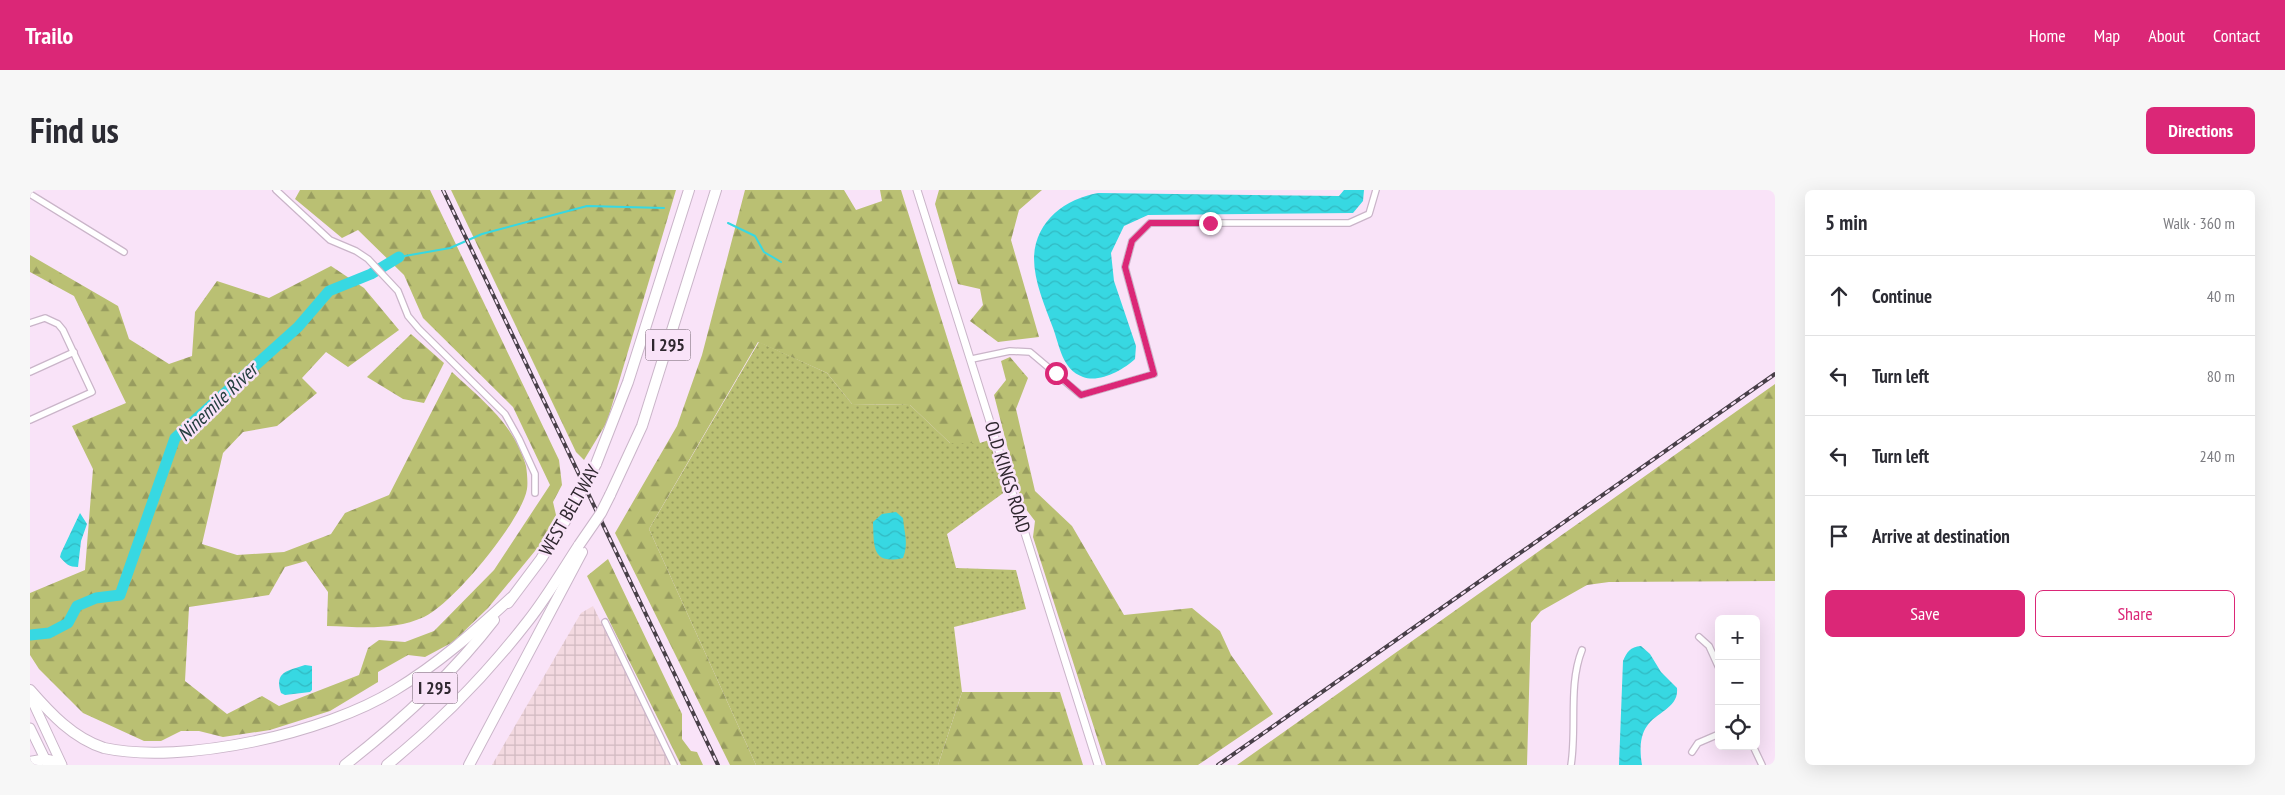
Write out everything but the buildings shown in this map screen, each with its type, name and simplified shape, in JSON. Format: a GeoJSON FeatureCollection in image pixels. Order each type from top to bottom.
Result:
{"type":"FeatureCollection","features":[{"type":"Feature","properties":{"kind":"highway","name":"WEST BELTWAY"},"geometry":{"type":"LineString","coordinates":[[345,765],[386,732],[435,688],[479,640],[541,559],[567,518],[596,464],[628,382],[689,190]]}},
{"type":"Feature","properties":{"kind":"highway","name":"WEST BELTWAY"},"geometry":{"type":"LineString","coordinates":[[387,765],[442,716],[498,658],[529,620],[580,548],[601,513],[642,426],[716,190]]}},
{"type":"Feature","properties":{"kind":"highway"},"geometry":{"type":"LineString","coordinates":[[469,765],[580,548]]}},
{"type":"Feature","properties":{"kind":"highway"},"geometry":{"type":"LineString","coordinates":[[30,690],[47,710],[70,730],[102,747],[146,755],[229,749],[305,731],[348,715],[394,691],[431,667],[470,636],[511,598]]}},
{"type":"Feature","properties":{"kind":"highway"},"geometry":{"type":"LineString","coordinates":[[30,696],[61,765]]}},
{"type":"Feature","properties":{"kind":"highway"},"geometry":{"type":"LineString","coordinates":[[30,728],[46,762]]}},
{"type":"Feature","properties":{"kind":"highway"},"geometry":{"type":"LineString","coordinates":[[30,762],[53,760],[61,765]]}},
{"type":"Feature","properties":{"kind":"street"},"geometry":{"type":"LineString","coordinates":[[276,190],[325,236],[368,259],[391,281],[398,290],[408,316],[418,329],[505,414],[519,439],[534,474],[534,493]]}},
{"type":"Feature","properties":{"kind":"street","name":"OLD KINGS ROAD"},"geometry":{"type":"LineString","coordinates":[[917,190],[972,359],[1098,765]]}},
{"type":"Feature","properties":{"kind":"street"},"geometry":{"type":"LineString","coordinates":[[972,359],[1010,351],[1030,352],[1081,395],[1154,374],[1125,267],[1132,241],[1150,223],[1349,223],[1368,214],[1376,190]]}},
{"type":"Feature","properties":{"kind":"street"},"geometry":{"type":"LineString","coordinates":[[30,194],[124,252]]}},
{"type":"Feature","properties":{"kind":"street"},"geometry":{"type":"LineString","coordinates":[[30,323],[45,318],[52,320],[63,330],[92,392],[30,420]]}},
{"type":"Feature","properties":{"kind":"street"},"geometry":{"type":"LineString","coordinates":[[30,372],[74,352]]}},
{"type":"Feature","properties":{"kind":"street"},"geometry":{"type":"LineString","coordinates":[[605,622],[674,765]]}},
{"type":"Feature","properties":{"kind":"street"},"geometry":{"type":"LineString","coordinates":[[1699,637],[1709,646],[1715,660]]}},
{"type":"Feature","properties":{"kind":"street"},"geometry":{"type":"LineString","coordinates":[[1571,765],[1574,742],[1576,666],[1582,650]]}},
{"type":"Feature","properties":{"kind":"street"},"geometry":{"type":"LineString","coordinates":[[1692,752],[1698,743],[1715,736]]}},
{"type":"Feature","properties":{"kind":"street"},"geometry":{"type":"LineString","coordinates":[[1755,750],[1762,765]]}},
{"type":"Feature","properties":{"kind":"shaded area"},"geometry":{"type":"Polygon","coordinates":[[[593,606],[670,765],[492,765],[581,613],[593,606]]]}},
{"type":"Feature","properties":{"kind":"green space"},"geometry":{"type":"Polygon","coordinates":[[[300,190],[430,190],[559,460],[562,485],[553,502],[556,515],[544,540],[488,608],[453,642],[425,657],[408,655],[378,672],[378,682],[330,711],[270,730],[223,737],[199,731],[181,731],[161,741],[144,741],[83,713],[39,669],[30,655],[30,593],[85,570],[93,469],[72,426],[126,403],[74,296],[30,272],[30,255],[118,306],[129,339],[169,364],[192,356],[195,312],[217,281],[269,298],[331,266],[364,288],[399,330],[348,367],[326,352],[302,378],[317,393],[277,426],[243,432],[223,453],[202,544],[237,555],[284,552],[331,534],[345,513],[389,495],[452,372],[496,414],[521,451],[526,466],[527,489],[513,520],[500,540],[468,579],[437,609],[424,617],[388,626],[327,626],[328,592],[306,561],[285,567],[269,595],[189,607],[185,681],[227,714],[262,696],[279,706],[359,675],[368,648],[379,640],[405,642],[434,631],[494,570],[550,485],[513,407],[423,318],[404,275],[358,230],[342,238],[295,199],[300,190]]]}},
{"type":"Feature","properties":{"kind":"green space"},"geometry":{"type":"Polygon","coordinates":[[[451,190],[676,190],[607,422],[584,460],[576,452],[451,190]]]}},
{"type":"Feature","properties":{"kind":"green space"},"geometry":{"type":"Polygon","coordinates":[[[745,190],[844,190],[856,210],[882,201],[880,190],[901,190],[980,443],[950,443],[910,405],[852,404],[827,373],[758,342],[649,529],[756,765],[730,765],[615,533],[677,426],[702,355],[745,190]]]}},
{"type":"Feature","properties":{"kind":"green space"},"geometry":{"type":"Polygon","coordinates":[[[939,190],[1042,190],[1019,210],[1011,240],[1039,337],[998,342],[970,321],[983,305],[980,289],[958,284],[935,204],[939,190]]]}},
{"type":"Feature","properties":{"kind":"green space"},"geometry":{"type":"Polygon","coordinates":[[[411,334],[444,363],[424,403],[403,399],[367,377],[411,334]]]}},
{"type":"Feature","properties":{"kind":"green space"},"geometry":{"type":"Polygon","coordinates":[[[759,342],[827,373],[852,404],[910,405],[950,443],[980,443],[989,440],[1006,491],[947,534],[956,568],[1016,570],[1026,609],[954,627],[962,692],[938,765],[756,765],[649,529],[759,342]]]}},
{"type":"Feature","properties":{"kind":"green space"},"geometry":{"type":"Polygon","coordinates":[[[1010,357],[1028,378],[1016,409],[1035,491],[1072,526],[1124,615],[1192,608],[1220,631],[1231,655],[1273,714],[1198,765],[1106,765],[1033,537],[1035,521],[1022,504],[994,395],[1006,380],[1001,361],[1010,357]]]}},
{"type":"Feature","properties":{"kind":"green space"},"geometry":{"type":"Polygon","coordinates":[[[1775,384],[1775,581],[1609,582],[1587,585],[1541,611],[1531,623],[1527,765],[1237,765],[1775,384]]]}},
{"type":"Feature","properties":{"kind":"green space"},"geometry":{"type":"Polygon","coordinates":[[[608,559],[682,714],[682,739],[691,751],[697,752],[703,765],[681,765],[587,576],[608,559]]]}},
{"type":"Feature","properties":{"kind":"green space"},"geometry":{"type":"Polygon","coordinates":[[[962,692],[1060,692],[1083,765],[938,765],[962,692]]]}},
{"type":"Feature","properties":{"kind":"water"},"geometry":{"type":"Polygon","coordinates":[[[1344,190],[1364,190],[1363,201],[1353,213],[1148,215],[1124,226],[1111,253],[1114,281],[1136,346],[1135,359],[1118,371],[1097,378],[1083,377],[1070,369],[1066,363],[1040,294],[1034,267],[1036,245],[1040,233],[1054,214],[1064,206],[1074,200],[1098,193],[1339,196],[1344,190]]]}},
{"type":"Feature","properties":{"kind":"water"},"geometry":{"type":"Polygon","coordinates":[[[896,512],[903,518],[906,543],[905,553],[903,558],[885,559],[880,556],[875,546],[873,522],[882,514],[896,512]]]}},
{"type":"Feature","properties":{"kind":"water"},"geometry":{"type":"Polygon","coordinates":[[[80,513],[87,524],[81,541],[78,567],[75,567],[68,565],[60,557],[80,513]]]}},
{"type":"Feature","properties":{"kind":"water"},"geometry":{"type":"Polygon","coordinates":[[[1641,646],[1650,654],[1661,672],[1677,688],[1677,695],[1671,705],[1651,721],[1644,730],[1641,745],[1642,765],[1619,765],[1623,661],[1629,651],[1641,646]]]}},
{"type":"Feature","properties":{"kind":"water"},"geometry":{"type":"Polygon","coordinates":[[[305,665],[312,666],[312,690],[310,692],[285,695],[281,693],[279,680],[281,676],[288,671],[305,665]]]}},
{"type":"Feature","properties":{"kind":"waterway"},"geometry":{"type":"LineString","coordinates":[[399,257],[450,248],[482,234],[587,206],[664,208]]}},
{"type":"Feature","properties":{"kind":"waterway"},"geometry":{"type":"LineString","coordinates":[[728,223],[755,236],[764,252],[781,262]]}},
{"type":"Feature","properties":{"kind":"waterway","name":"Ninemile River"},"geometry":{"type":"LineString","coordinates":[[30,635],[49,633],[68,623],[77,606],[96,598],[120,595],[175,438],[298,327],[329,291],[371,274],[399,257]]}},
{"type":"Feature","properties":{"kind":"railway"},"geometry":{"type":"LineString","coordinates":[[443,190],[718,765]]}},
{"type":"Feature","properties":{"kind":"railway"},"geometry":{"type":"LineString","coordinates":[[1218,765],[1775,374]]}},
{"type":"Feature","properties":{"kind":"route"},"geometry":{"type":"LineString","coordinates":[[1056,373],[1081,395],[1154,374],[1125,267],[1132,241],[1150,223],[1210,223]]}}]}
